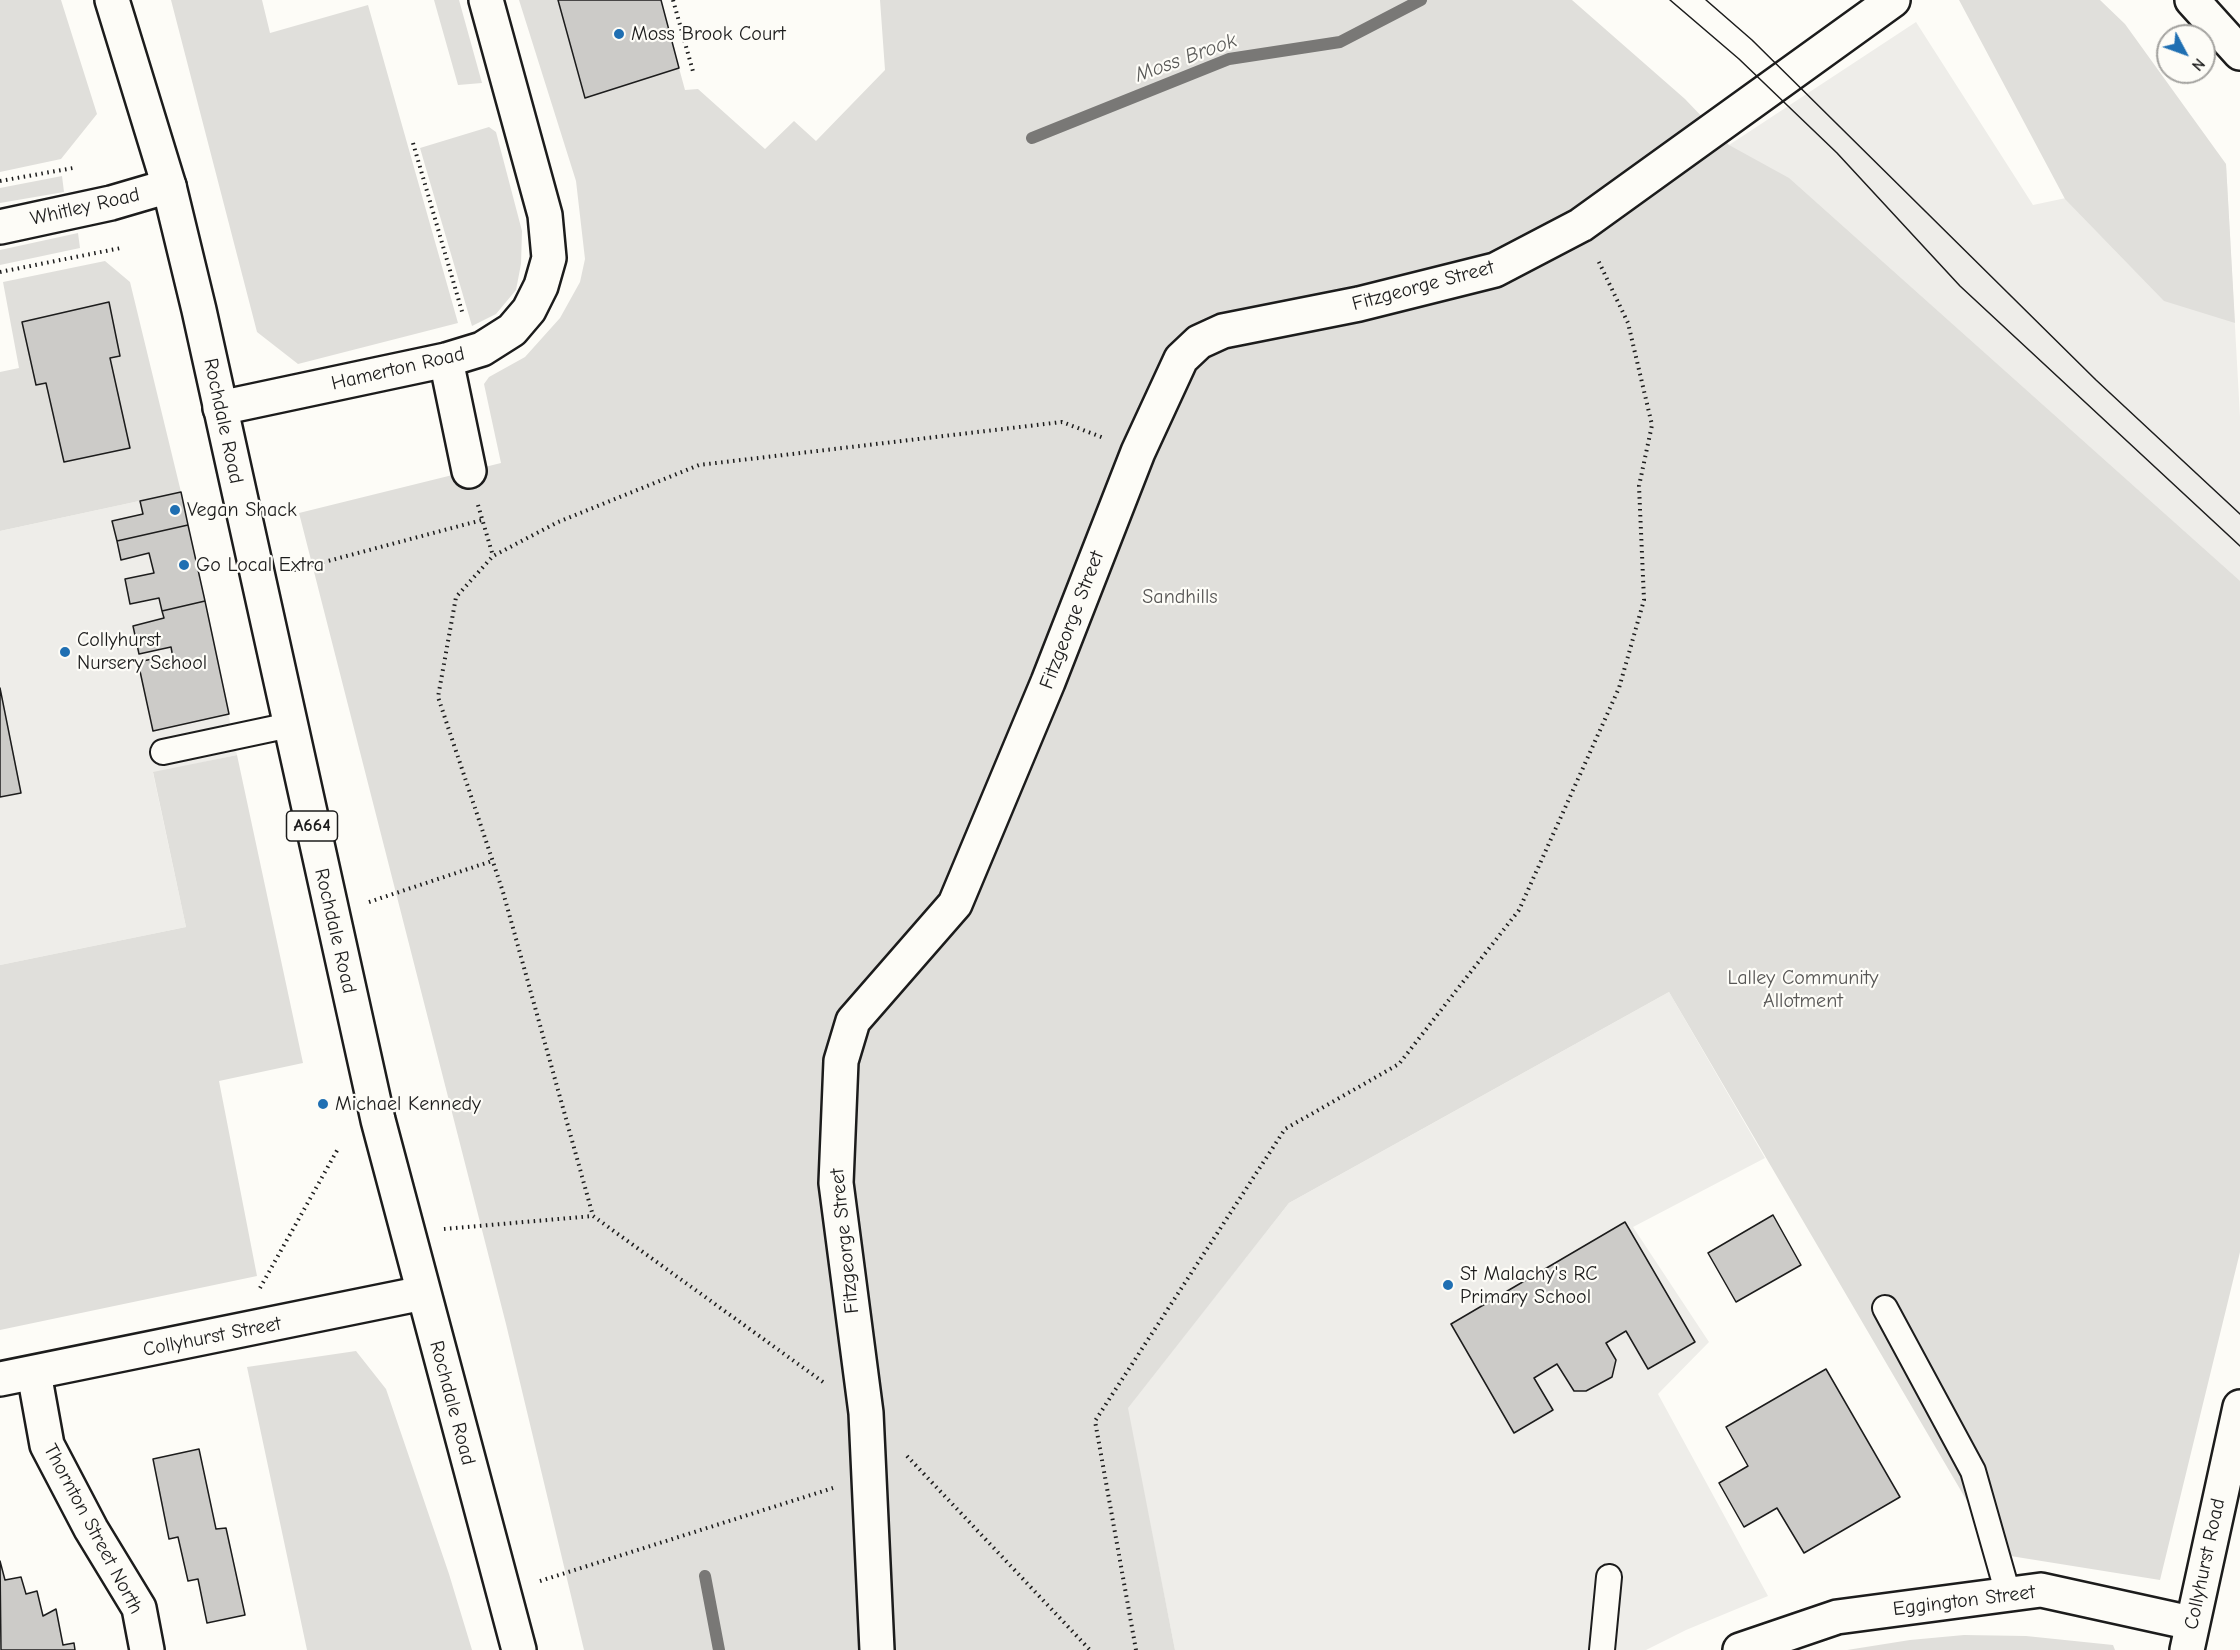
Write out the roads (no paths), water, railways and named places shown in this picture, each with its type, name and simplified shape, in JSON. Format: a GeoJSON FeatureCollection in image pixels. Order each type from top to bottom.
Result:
{"type":"FeatureCollection","features":[{"type":"Feature","properties":{"kind":"main road","name":"Rochdale Road"},"geometry":{"type":"LineString","coordinates":[[112,0],[169,186],[378,1120],[519,1650]]}},
{"type":"Feature","properties":{"kind":"main road","name":"Hamerton Road"},"geometry":{"type":"LineString","coordinates":[[220,408],[446,360],[482,350],[512,330],[529,310],[541,286],[549,258],[545,215],[486,0]]}},
{"type":"Feature","properties":{"kind":"main road","name":"Fitzgeorge Street"},"geometry":{"type":"LineString","coordinates":[[877,1650],[866,1413],[836,1183],[841,1061],[853,1021],[955,904],[1048,682],[1138,452],[1181,359],[1199,342],[1223,331],[1359,304],[1495,270],[1581,225],[1893,0]]}},
{"type":"Feature","properties":{"kind":"main road"},"geometry":{"type":"LineString","coordinates":[[2192,0],[2240,53]]}},
{"type":"Feature","properties":{"kind":"main road","name":"Whitley Road"},"geometry":{"type":"LineString","coordinates":[[0,226],[111,203],[169,186]]}},
{"type":"Feature","properties":{"kind":"main road"},"geometry":{"type":"LineString","coordinates":[[446,360],[470,471]]}},
{"type":"Feature","properties":{"kind":"main road","name":"Collyhurst Street"},"geometry":{"type":"LineString","coordinates":[[0,1379],[423,1293]]}},
{"type":"Feature","properties":{"kind":"main road","name":"Thornton Street North"},"geometry":{"type":"LineString","coordinates":[[34,1373],[46,1445],[91,1529],[138,1608],[147,1650]]}},
{"type":"Feature","properties":{"kind":"main road","name":"Collyhurst Road"},"geometry":{"type":"LineString","coordinates":[[2189,1637],[2240,1407]]}},
{"type":"Feature","properties":{"kind":"main road","name":"Eggington Street"},"geometry":{"type":"LineString","coordinates":[[1740,1650],[1837,1617],[2041,1590],[2189,1637]]}},
{"type":"Feature","properties":{"kind":"lane"},"geometry":{"type":"LineString","coordinates":[[163,752],[290,725]]}},
{"type":"Feature","properties":{"kind":"lane"},"geometry":{"type":"LineString","coordinates":[[1885,1308],[1973,1471],[2008,1594]]}},
{"type":"Feature","properties":{"kind":"lane"},"geometry":{"type":"LineString","coordinates":[[1602,1650],[1609,1577]]}},
{"type":"Feature","properties":{"kind":"waterway","name":"Moss Brook"},"geometry":{"type":"LineString","coordinates":[[1032,138],[1229,59],[1340,42],[1421,0]]}},
{"type":"Feature","properties":{"kind":"waterway","name":"Moss Brook"},"geometry":{"type":"LineString","coordinates":[[705,1576],[719,1650]]}},
{"type":"Feature","properties":{"kind":"tram line"},"geometry":{"type":"LineString","coordinates":[[1670,0],[1739,59],[1837,153],[1960,286],[2240,546]]}},
{"type":"Feature","properties":{"kind":"tram line"},"geometry":{"type":"LineString","coordinates":[[1706,0],[1752,40],[2096,380],[2240,514]]}},
{"type":"Feature","properties":{"kind":"place","name":"Moss Brook Court"},"geometry":{"type":"Point","coordinates":[619,34]}},
{"type":"Feature","properties":{"kind":"place","name":"Vegan Shack"},"geometry":{"type":"Point","coordinates":[175,510]}},
{"type":"Feature","properties":{"kind":"place","name":"Go Local Extra"},"geometry":{"type":"Point","coordinates":[184,565]}},
{"type":"Feature","properties":{"kind":"place","name":"Collyhurst Nursery School"},"geometry":{"type":"Point","coordinates":[65,652]}},
{"type":"Feature","properties":{"kind":"place","name":"Michael Kennedy"},"geometry":{"type":"Point","coordinates":[323,1104]}},
{"type":"Feature","properties":{"kind":"place","name":"St Malachy's RC Primary School"},"geometry":{"type":"Point","coordinates":[1448,1285]}},
{"type":"Feature","properties":{"kind":"park label","name":"Sandhills"},"geometry":{"type":"Point","coordinates":[1180,597]}},
{"type":"Feature","properties":{"kind":"park label","name":"Lalley Community Allotment"},"geometry":{"type":"Point","coordinates":[1803,990]}}]}
